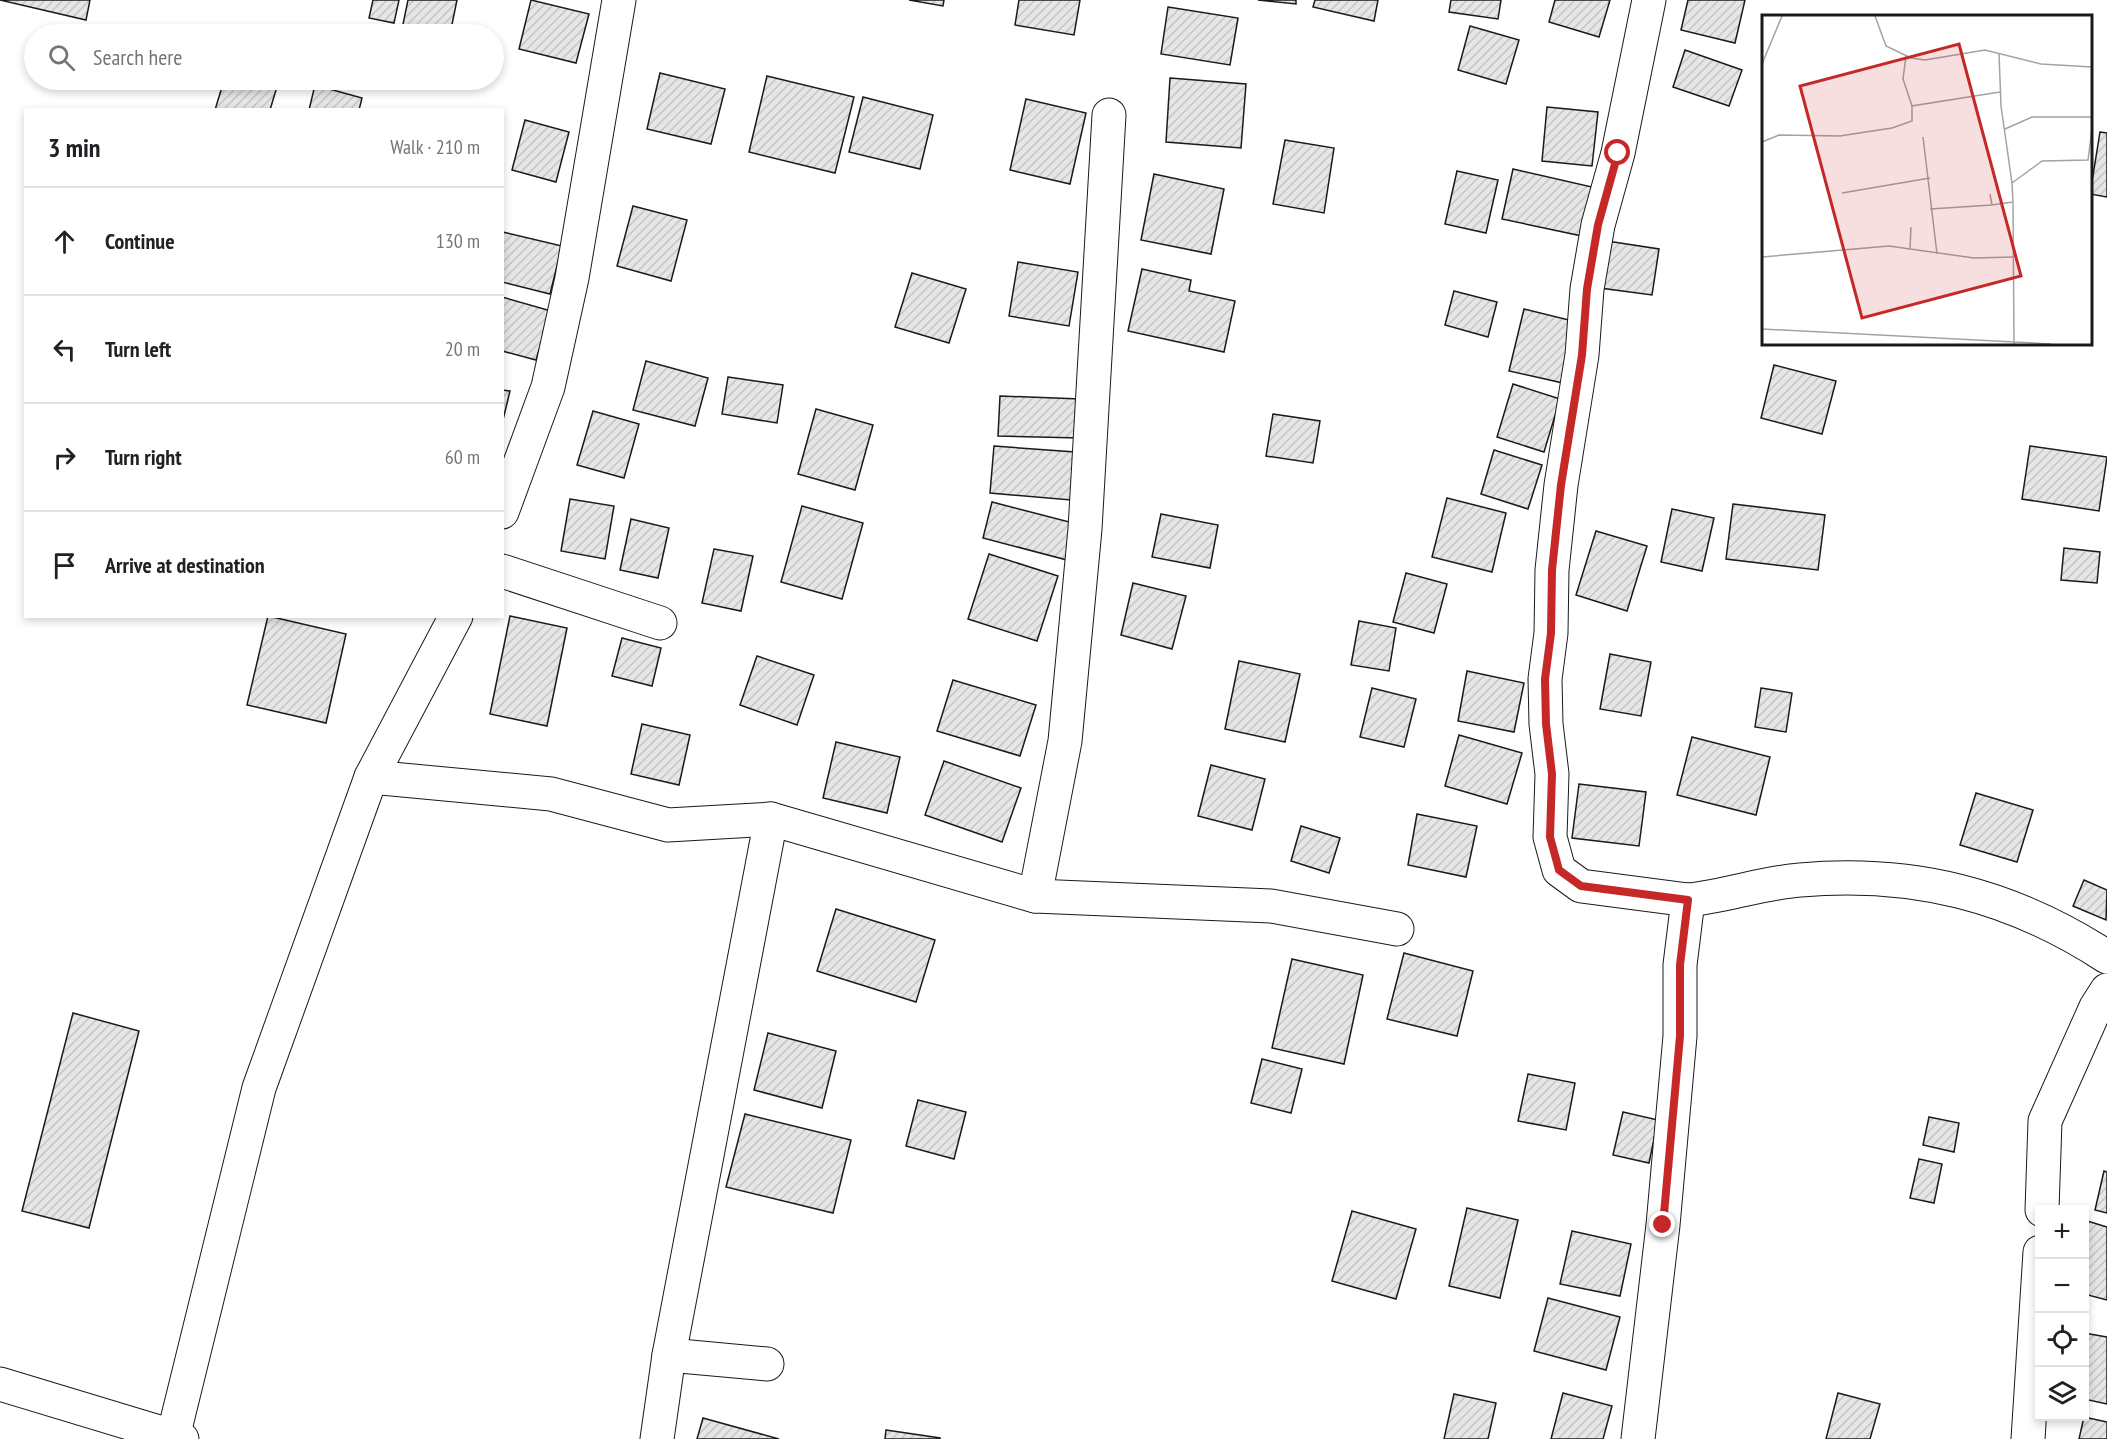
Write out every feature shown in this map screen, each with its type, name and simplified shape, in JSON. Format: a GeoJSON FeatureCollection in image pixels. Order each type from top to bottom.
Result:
{"type":"FeatureCollection","features":[{"type":"Feature","properties":{"kind":"street"},"geometry":{"type":"LineString","coordinates":[[504,507],[548,387],[572,278],[619,0]]}},
{"type":"Feature","properties":{"kind":"street"},"geometry":{"type":"LineString","coordinates":[[1649,0],[1618,153],[1598,225],[1587,289],[1582,355],[1561,485],[1552,570],[1551,633],[1545,679],[1546,724],[1552,774],[1550,837],[1559,870],[1581,886],[1688,900],[1724,896],[1797,880],[1871,876],[1929,884],[2026,913],[2107,957]]}},
{"type":"Feature","properties":{"kind":"street"},"geometry":{"type":"LineString","coordinates":[[1035,896],[1065,741],[1085,529],[1109,115]]}},
{"type":"Feature","properties":{"kind":"street"},"geometry":{"type":"LineString","coordinates":[[504,572],[660,622]]}},
{"type":"Feature","properties":{"kind":"street"},"geometry":{"type":"LineString","coordinates":[[0,1384],[177,1438],[259,1088],[371,777],[455,618]]}},
{"type":"Feature","properties":{"kind":"street"},"geometry":{"type":"LineString","coordinates":[[371,777],[551,794],[668,825],[771,819],[1035,896],[1271,906],[1397,929]]}},
{"type":"Feature","properties":{"kind":"street"},"geometry":{"type":"LineString","coordinates":[[657,1439],[669,1355],[771,819]]}},
{"type":"Feature","properties":{"kind":"street"},"geometry":{"type":"LineString","coordinates":[[1638,1439],[1666,1189],[1680,1036],[1680,965],[1688,900]]}},
{"type":"Feature","properties":{"kind":"street"},"geometry":{"type":"LineString","coordinates":[[2042,1205],[2045,1121],[2096,1006],[2107,990]]}},
{"type":"Feature","properties":{"kind":"street"},"geometry":{"type":"LineString","coordinates":[[2028,1439],[2040,1259]]}},
{"type":"Feature","properties":{"kind":"street"},"geometry":{"type":"LineString","coordinates":[[669,1355],[767,1364]]}},
{"type":"Feature","properties":{"kind":"building"},"geometry":{"type":"Polygon","coordinates":[[[0,0],[90,0],[86,20],[0,0]]]}},
{"type":"Feature","properties":{"kind":"building"},"geometry":{"type":"Polygon","coordinates":[[[373,0],[399,0],[394,23],[369,18],[373,0]]]}},
{"type":"Feature","properties":{"kind":"building"},"geometry":{"type":"Polygon","coordinates":[[[408,0],[457,0],[452,24],[403,24],[408,0]]]}},
{"type":"Feature","properties":{"kind":"building"},"geometry":{"type":"Polygon","coordinates":[[[531,0],[589,14],[576,63],[519,49],[531,0]]]}},
{"type":"Feature","properties":{"kind":"building"},"geometry":{"type":"Polygon","coordinates":[[[909,0],[944,0],[943,6],[909,0]]]}},
{"type":"Feature","properties":{"kind":"building"},"geometry":{"type":"Polygon","coordinates":[[[1019,0],[1080,0],[1074,35],[1015,25],[1019,0]]]}},
{"type":"Feature","properties":{"kind":"building"},"geometry":{"type":"Polygon","coordinates":[[[1258,0],[1296,0],[1296,4],[1258,0]]]}},
{"type":"Feature","properties":{"kind":"building"},"geometry":{"type":"Polygon","coordinates":[[[1315,0],[1378,0],[1374,21],[1313,7],[1315,0]]]}},
{"type":"Feature","properties":{"kind":"building"},"geometry":{"type":"Polygon","coordinates":[[[1451,0],[1501,0],[1498,19],[1449,12],[1451,0]]]}},
{"type":"Feature","properties":{"kind":"building"},"geometry":{"type":"Polygon","coordinates":[[[1555,0],[1610,0],[1599,37],[1549,22],[1555,0]]]}},
{"type":"Feature","properties":{"kind":"building"},"geometry":{"type":"Polygon","coordinates":[[[1688,0],[1745,0],[1735,43],[1681,30],[1688,0]]]}},
{"type":"Feature","properties":{"kind":"building"},"geometry":{"type":"Polygon","coordinates":[[[1168,7],[1238,18],[1230,65],[1161,54],[1168,7]]]}},
{"type":"Feature","properties":{"kind":"building"},"geometry":{"type":"Polygon","coordinates":[[[1470,26],[1519,40],[1506,84],[1458,70],[1470,26]]]}},
{"type":"Feature","properties":{"kind":"building"},"geometry":{"type":"Polygon","coordinates":[[[1685,50],[1742,70],[1729,106],[1673,87],[1685,50]]]}},
{"type":"Feature","properties":{"kind":"building"},"geometry":{"type":"Polygon","coordinates":[[[660,73],[725,89],[711,144],[647,129],[660,73]]]}},
{"type":"Feature","properties":{"kind":"building"},"geometry":{"type":"Polygon","coordinates":[[[767,76],[854,97],[835,173],[749,152],[767,76]]]}},
{"type":"Feature","properties":{"kind":"building"},"geometry":{"type":"Polygon","coordinates":[[[1170,78],[1246,84],[1241,148],[1166,142],[1170,78]]]}},
{"type":"Feature","properties":{"kind":"building"},"geometry":{"type":"Polygon","coordinates":[[[221,90],[276,90],[271,108],[216,108],[221,90]]]}},
{"type":"Feature","properties":{"kind":"building"},"geometry":{"type":"Polygon","coordinates":[[[314,90],[333,90],[362,98],[360,108],[309,108],[314,90]]]}},
{"type":"Feature","properties":{"kind":"building"},"geometry":{"type":"Polygon","coordinates":[[[863,97],[933,115],[920,169],[849,152],[863,97]]]}},
{"type":"Feature","properties":{"kind":"building"},"geometry":{"type":"Polygon","coordinates":[[[1026,99],[1086,113],[1070,184],[1010,170],[1026,99]]]}},
{"type":"Feature","properties":{"kind":"building"},"geometry":{"type":"Polygon","coordinates":[[[1547,107],[1598,112],[1592,166],[1542,161],[1547,107]]]}},
{"type":"Feature","properties":{"kind":"building"},"geometry":{"type":"Polygon","coordinates":[[[525,120],[569,132],[556,182],[512,170],[525,120]]]}},
{"type":"Feature","properties":{"kind":"building"},"geometry":{"type":"Polygon","coordinates":[[[2100,132],[2107,133],[2107,197],[2092,194],[2100,132]]]}},
{"type":"Feature","properties":{"kind":"building"},"geometry":{"type":"Polygon","coordinates":[[[1285,140],[1334,148],[1324,213],[1273,204],[1285,140]]]}},
{"type":"Feature","properties":{"kind":"building"},"geometry":{"type":"Polygon","coordinates":[[[1513,169],[1592,187],[1582,236],[1502,219],[1513,169]]]}},
{"type":"Feature","properties":{"kind":"building"},"geometry":{"type":"Polygon","coordinates":[[[1457,171],[1498,180],[1486,233],[1445,224],[1457,171]]]}},
{"type":"Feature","properties":{"kind":"building"},"geometry":{"type":"Polygon","coordinates":[[[1154,174],[1224,189],[1211,254],[1141,240],[1154,174]]]}},
{"type":"Feature","properties":{"kind":"building"},"geometry":{"type":"Polygon","coordinates":[[[633,206],[687,220],[671,281],[617,266],[633,206]]]}},
{"type":"Feature","properties":{"kind":"building"},"geometry":{"type":"Polygon","coordinates":[[[504,232],[562,246],[550,294],[504,282],[504,232]]]}},
{"type":"Feature","properties":{"kind":"building"},"geometry":{"type":"Polygon","coordinates":[[[1607,241],[1659,249],[1652,295],[1600,288],[1607,241]]]}},
{"type":"Feature","properties":{"kind":"building"},"geometry":{"type":"Polygon","coordinates":[[[1018,262],[1078,272],[1069,326],[1009,316],[1018,262]]]}},
{"type":"Feature","properties":{"kind":"building"},"geometry":{"type":"Polygon","coordinates":[[[1142,269],[1191,280],[1189,291],[1235,301],[1224,352],[1128,331],[1142,269]]]}},
{"type":"Feature","properties":{"kind":"building"},"geometry":{"type":"Polygon","coordinates":[[[912,273],[966,289],[949,343],[895,327],[912,273]]]}},
{"type":"Feature","properties":{"kind":"building"},"geometry":{"type":"Polygon","coordinates":[[[1454,291],[1497,302],[1488,337],[1445,325],[1454,291]]]}},
{"type":"Feature","properties":{"kind":"building"},"geometry":{"type":"Polygon","coordinates":[[[504,298],[551,311],[536,360],[504,352],[504,298]]]}},
{"type":"Feature","properties":{"kind":"building"},"geometry":{"type":"Polygon","coordinates":[[[1524,309],[1577,322],[1563,383],[1509,371],[1524,309]]]}},
{"type":"Feature","properties":{"kind":"building"},"geometry":{"type":"Polygon","coordinates":[[[646,361],[708,378],[695,426],[633,410],[646,361]]]}},
{"type":"Feature","properties":{"kind":"building"},"geometry":{"type":"Polygon","coordinates":[[[1774,365],[1836,381],[1822,434],[1761,418],[1774,365]]]}},
{"type":"Feature","properties":{"kind":"building"},"geometry":{"type":"Polygon","coordinates":[[[728,377],[783,385],[777,423],[722,414],[728,377]]]}},
{"type":"Feature","properties":{"kind":"building"},"geometry":{"type":"Polygon","coordinates":[[[1513,384],[1560,399],[1544,452],[1497,437],[1513,384]]]}},
{"type":"Feature","properties":{"kind":"building"},"geometry":{"type":"Polygon","coordinates":[[[504,390],[510,391],[504,416],[504,390]]]}},
{"type":"Feature","properties":{"kind":"building"},"geometry":{"type":"Polygon","coordinates":[[[1000,396],[1080,399],[1079,438],[998,436],[1000,396]]]}},
{"type":"Feature","properties":{"kind":"building"},"geometry":{"type":"Polygon","coordinates":[[[816,409],[873,425],[855,490],[798,474],[816,409]]]}},
{"type":"Feature","properties":{"kind":"building"},"geometry":{"type":"Polygon","coordinates":[[[593,411],[639,424],[624,478],[577,465],[593,411]]]}},
{"type":"Feature","properties":{"kind":"building"},"geometry":{"type":"Polygon","coordinates":[[[1273,414],[1320,421],[1313,463],[1266,456],[1273,414]]]}},
{"type":"Feature","properties":{"kind":"building"},"geometry":{"type":"Polygon","coordinates":[[[994,446],[1075,452],[1071,500],[990,493],[994,446]]]}},
{"type":"Feature","properties":{"kind":"building"},"geometry":{"type":"Polygon","coordinates":[[[2030,446],[2107,457],[2099,511],[2022,499],[2030,446]]]}},
{"type":"Feature","properties":{"kind":"building"},"geometry":{"type":"Polygon","coordinates":[[[1494,450],[1542,465],[1528,509],[1481,494],[1494,450]]]}},
{"type":"Feature","properties":{"kind":"building"},"geometry":{"type":"Polygon","coordinates":[[[1447,498],[1506,513],[1492,572],[1432,557],[1447,498]]]}},
{"type":"Feature","properties":{"kind":"building"},"geometry":{"type":"Polygon","coordinates":[[[570,499],[614,506],[605,559],[561,551],[570,499]]]}},
{"type":"Feature","properties":{"kind":"building"},"geometry":{"type":"Polygon","coordinates":[[[992,502],[1077,524],[1067,560],[983,538],[992,502]]]}},
{"type":"Feature","properties":{"kind":"building"},"geometry":{"type":"Polygon","coordinates":[[[1733,504],[1825,515],[1818,570],[1726,559],[1733,504]]]}},
{"type":"Feature","properties":{"kind":"building"},"geometry":{"type":"Polygon","coordinates":[[[802,506],[863,523],[842,599],[781,582],[802,506]]]}},
{"type":"Feature","properties":{"kind":"building"},"geometry":{"type":"Polygon","coordinates":[[[1672,509],[1714,518],[1702,571],[1661,562],[1672,509]]]}},
{"type":"Feature","properties":{"kind":"building"},"geometry":{"type":"Polygon","coordinates":[[[1161,514],[1218,525],[1210,568],[1152,557],[1161,514]]]}},
{"type":"Feature","properties":{"kind":"building"},"geometry":{"type":"Polygon","coordinates":[[[631,519],[669,528],[658,578],[620,570],[631,519]]]}},
{"type":"Feature","properties":{"kind":"building"},"geometry":{"type":"Polygon","coordinates":[[[1596,531],[1647,546],[1627,611],[1576,595],[1596,531]]]}},
{"type":"Feature","properties":{"kind":"building"},"geometry":{"type":"Polygon","coordinates":[[[2064,548],[2100,552],[2097,583],[2061,580],[2064,548]]]}},
{"type":"Feature","properties":{"kind":"building"},"geometry":{"type":"Polygon","coordinates":[[[714,549],[753,556],[741,611],[702,603],[714,549]]]}},
{"type":"Feature","properties":{"kind":"building"},"geometry":{"type":"Polygon","coordinates":[[[989,554],[1058,576],[1037,641],[968,619],[989,554]]]}},
{"type":"Feature","properties":{"kind":"building"},"geometry":{"type":"Polygon","coordinates":[[[1406,573],[1447,584],[1434,633],[1393,622],[1406,573]]]}},
{"type":"Feature","properties":{"kind":"building"},"geometry":{"type":"Polygon","coordinates":[[[1133,583],[1186,596],[1172,649],[1121,635],[1133,583]]]}},
{"type":"Feature","properties":{"kind":"building"},"geometry":{"type":"Polygon","coordinates":[[[510,616],[567,628],[547,726],[490,714],[510,616]]]}},
{"type":"Feature","properties":{"kind":"building"},"geometry":{"type":"Polygon","coordinates":[[[268,618],[277,618],[346,634],[326,723],[247,705],[268,618]]]}},
{"type":"Feature","properties":{"kind":"building"},"geometry":{"type":"Polygon","coordinates":[[[1359,621],[1396,628],[1389,671],[1351,665],[1359,621]]]}},
{"type":"Feature","properties":{"kind":"building"},"geometry":{"type":"Polygon","coordinates":[[[622,638],[661,648],[652,686],[612,676],[622,638]]]}},
{"type":"Feature","properties":{"kind":"building"},"geometry":{"type":"Polygon","coordinates":[[[1610,654],[1651,662],[1641,716],[1600,709],[1610,654]]]}},
{"type":"Feature","properties":{"kind":"building"},"geometry":{"type":"Polygon","coordinates":[[[757,656],[814,675],[797,725],[740,705],[757,656]]]}},
{"type":"Feature","properties":{"kind":"building"},"geometry":{"type":"Polygon","coordinates":[[[1239,661],[1300,674],[1285,742],[1225,729],[1239,661]]]}},
{"type":"Feature","properties":{"kind":"building"},"geometry":{"type":"Polygon","coordinates":[[[1467,671],[1524,683],[1514,732],[1458,721],[1467,671]]]}},
{"type":"Feature","properties":{"kind":"building"},"geometry":{"type":"Polygon","coordinates":[[[953,680],[1036,705],[1020,756],[937,731],[953,680]]]}},
{"type":"Feature","properties":{"kind":"building"},"geometry":{"type":"Polygon","coordinates":[[[1372,688],[1416,699],[1404,747],[1360,737],[1372,688]]]}},
{"type":"Feature","properties":{"kind":"building"},"geometry":{"type":"Polygon","coordinates":[[[1761,688],[1792,693],[1786,732],[1755,727],[1761,688]]]}},
{"type":"Feature","properties":{"kind":"building"},"geometry":{"type":"Polygon","coordinates":[[[642,724],[690,735],[679,785],[631,774],[642,724]]]}},
{"type":"Feature","properties":{"kind":"building"},"geometry":{"type":"Polygon","coordinates":[[[1459,735],[1522,753],[1507,804],[1445,786],[1459,735]]]}},
{"type":"Feature","properties":{"kind":"building"},"geometry":{"type":"Polygon","coordinates":[[[1692,737],[1770,757],[1756,815],[1677,795],[1692,737]]]}},
{"type":"Feature","properties":{"kind":"building"},"geometry":{"type":"Polygon","coordinates":[[[836,742],[900,757],[887,813],[823,798],[836,742]]]}},
{"type":"Feature","properties":{"kind":"building"},"geometry":{"type":"Polygon","coordinates":[[[944,761],[1021,788],[1002,842],[925,815],[944,761]]]}},
{"type":"Feature","properties":{"kind":"building"},"geometry":{"type":"Polygon","coordinates":[[[1211,765],[1265,779],[1252,830],[1198,816],[1211,765]]]}},
{"type":"Feature","properties":{"kind":"building"},"geometry":{"type":"Polygon","coordinates":[[[1579,784],[1646,792],[1639,846],[1572,838],[1579,784]]]}},
{"type":"Feature","properties":{"kind":"building"},"geometry":{"type":"Polygon","coordinates":[[[1976,793],[2033,810],[2017,862],[1960,845],[1976,793]]]}},
{"type":"Feature","properties":{"kind":"building"},"geometry":{"type":"Polygon","coordinates":[[[1417,814],[1477,826],[1466,877],[1408,865],[1417,814]]]}},
{"type":"Feature","properties":{"kind":"building"},"geometry":{"type":"Polygon","coordinates":[[[1301,826],[1340,838],[1329,873],[1291,861],[1301,826]]]}},
{"type":"Feature","properties":{"kind":"building"},"geometry":{"type":"Polygon","coordinates":[[[2084,880],[2107,890],[2106,920],[2073,906],[2084,880]]]}},
{"type":"Feature","properties":{"kind":"building"},"geometry":{"type":"Polygon","coordinates":[[[836,909],[935,940],[916,1002],[817,971],[836,909]]]}},
{"type":"Feature","properties":{"kind":"building"},"geometry":{"type":"Polygon","coordinates":[[[1404,953],[1473,971],[1457,1036],[1387,1019],[1404,953]]]}},
{"type":"Feature","properties":{"kind":"building"},"geometry":{"type":"Polygon","coordinates":[[[1292,959],[1363,975],[1344,1064],[1272,1048],[1292,959]]]}},
{"type":"Feature","properties":{"kind":"building"},"geometry":{"type":"Polygon","coordinates":[[[73,1013],[139,1031],[89,1228],[22,1211],[73,1013]]]}},
{"type":"Feature","properties":{"kind":"building"},"geometry":{"type":"Polygon","coordinates":[[[768,1033],[836,1051],[822,1108],[754,1090],[768,1033]]]}},
{"type":"Feature","properties":{"kind":"building"},"geometry":{"type":"Polygon","coordinates":[[[1262,1059],[1302,1069],[1291,1113],[1251,1103],[1262,1059]]]}},
{"type":"Feature","properties":{"kind":"building"},"geometry":{"type":"Polygon","coordinates":[[[1528,1074],[1575,1083],[1566,1130],[1518,1121],[1528,1074]]]}},
{"type":"Feature","properties":{"kind":"building"},"geometry":{"type":"Polygon","coordinates":[[[918,1100],[966,1112],[954,1159],[906,1146],[918,1100]]]}},
{"type":"Feature","properties":{"kind":"building"},"geometry":{"type":"Polygon","coordinates":[[[1623,1112],[1658,1120],[1649,1163],[1613,1155],[1623,1112]]]}},
{"type":"Feature","properties":{"kind":"building"},"geometry":{"type":"Polygon","coordinates":[[[745,1114],[851,1140],[833,1213],[726,1187],[745,1114]]]}},
{"type":"Feature","properties":{"kind":"building"},"geometry":{"type":"Polygon","coordinates":[[[1929,1117],[1959,1123],[1954,1152],[1923,1145],[1929,1117]]]}},
{"type":"Feature","properties":{"kind":"building"},"geometry":{"type":"Polygon","coordinates":[[[1919,1159],[1942,1164],[1934,1203],[1910,1198],[1919,1159]]]}},
{"type":"Feature","properties":{"kind":"building"},"geometry":{"type":"Polygon","coordinates":[[[2104,1171],[2107,1172],[2107,1213],[2095,1210],[2104,1171]]]}},
{"type":"Feature","properties":{"kind":"building"},"geometry":{"type":"Polygon","coordinates":[[[1467,1208],[1518,1220],[1500,1298],[1449,1286],[1467,1208]]]}},
{"type":"Feature","properties":{"kind":"building"},"geometry":{"type":"Polygon","coordinates":[[[1352,1211],[1416,1229],[1396,1299],[1332,1281],[1352,1211]]]}},
{"type":"Feature","properties":{"kind":"building"},"geometry":{"type":"Polygon","coordinates":[[[2089,1222],[2107,1227],[2107,1300],[2089,1295],[2089,1222]]]}},
{"type":"Feature","properties":{"kind":"building"},"geometry":{"type":"Polygon","coordinates":[[[1572,1231],[1631,1244],[1620,1296],[1560,1284],[1572,1231]]]}},
{"type":"Feature","properties":{"kind":"building"},"geometry":{"type":"Polygon","coordinates":[[[1548,1298],[1620,1317],[1606,1370],[1534,1351],[1548,1298]]]}},
{"type":"Feature","properties":{"kind":"building"},"geometry":{"type":"Polygon","coordinates":[[[2089,1334],[2107,1337],[2107,1404],[2089,1400],[2089,1334]]]}},
{"type":"Feature","properties":{"kind":"building"},"geometry":{"type":"Polygon","coordinates":[[[1563,1393],[1612,1406],[1603,1439],[1551,1439],[1563,1393]]]}},
{"type":"Feature","properties":{"kind":"building"},"geometry":{"type":"Polygon","coordinates":[[[1838,1393],[1880,1404],[1870,1439],[1826,1439],[1838,1393]]]}},
{"type":"Feature","properties":{"kind":"building"},"geometry":{"type":"Polygon","coordinates":[[[1454,1394],[1496,1403],[1488,1439],[1444,1439],[1454,1394]]]}},
{"type":"Feature","properties":{"kind":"building"},"geometry":{"type":"Polygon","coordinates":[[[703,1418],[779,1439],[697,1439],[703,1418]]]}},
{"type":"Feature","properties":{"kind":"building"},"geometry":{"type":"Polygon","coordinates":[[[2089,1418],[2107,1422],[2107,1439],[2079,1439],[2083,1421],[2089,1421],[2089,1418]]]}},
{"type":"Feature","properties":{"kind":"building"},"geometry":{"type":"Polygon","coordinates":[[[886,1430],[940,1438],[940,1439],[885,1439],[886,1430]]]}},
{"type":"Feature","properties":{"kind":"route"},"geometry":{"type":"LineString","coordinates":[[1618,153],[1598,225],[1587,289],[1582,355],[1561,485],[1552,570],[1551,633],[1545,679],[1546,724],[1552,774],[1550,837],[1559,870],[1581,886],[1688,900],[1680,965],[1680,1036],[1663,1225]]}}]}
